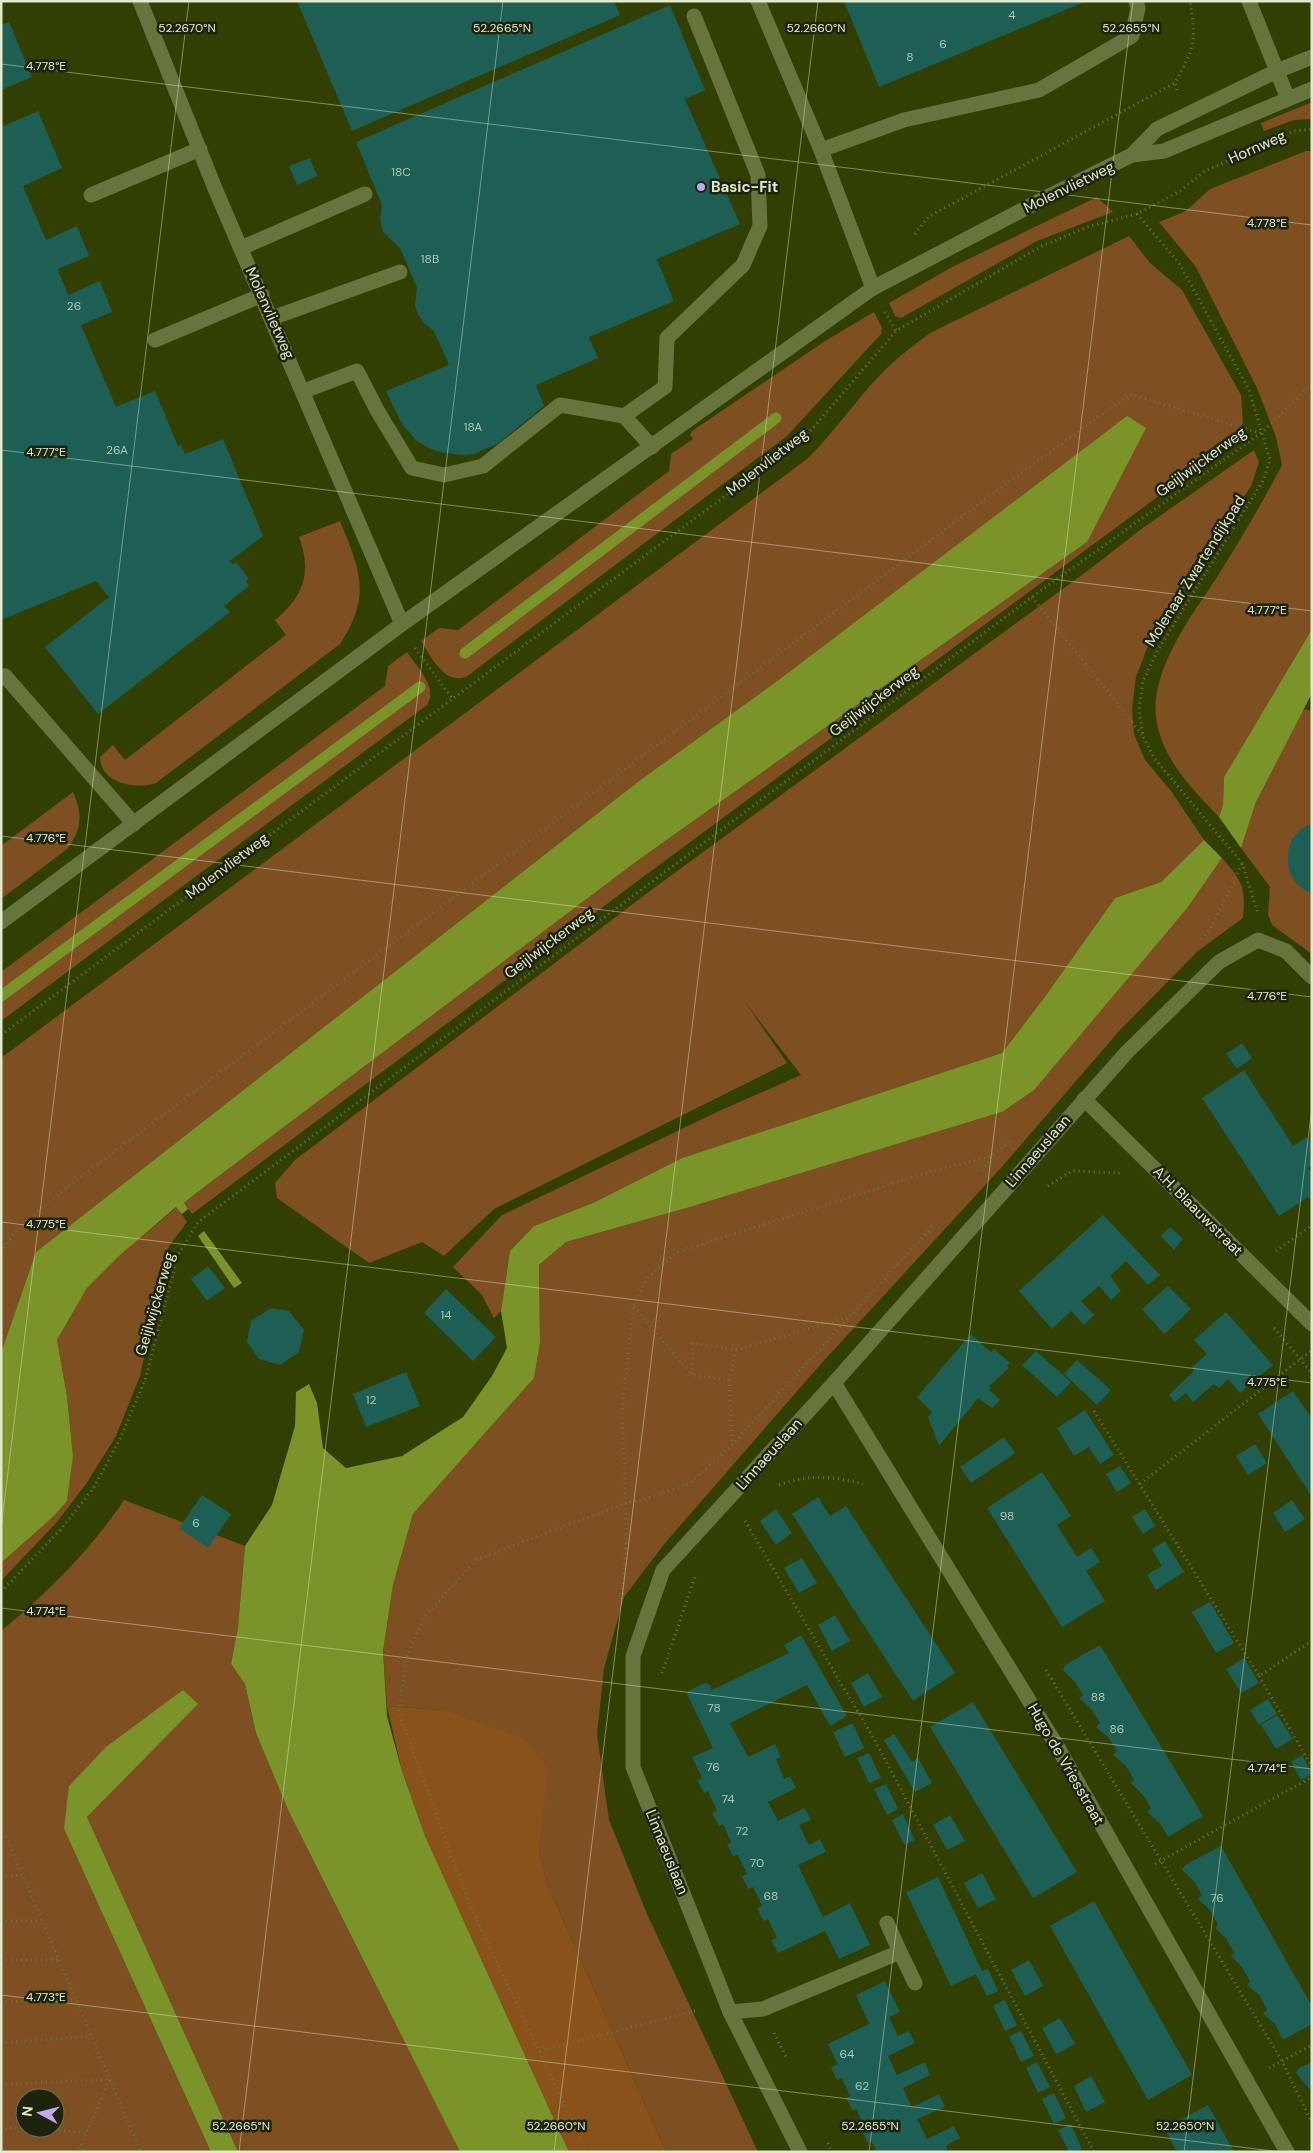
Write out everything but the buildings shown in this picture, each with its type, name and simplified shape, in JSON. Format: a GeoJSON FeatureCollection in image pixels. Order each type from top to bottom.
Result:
{"type":"FeatureCollection","features":[{"type":"Feature","properties":{"kind":"street","name":"Molenvlietweg"},"geometry":{"type":"LineString","coordinates":[[140,1],[241,248],[304,391],[402,624]]}},
{"type":"Feature","properties":{"kind":"street"},"geometry":{"type":"LineString","coordinates":[[758,1],[821,150],[873,288]]}},
{"type":"Feature","properties":{"kind":"street"},"geometry":{"type":"LineString","coordinates":[[821,150],[904,120],[1039,90],[1132,36],[1138,8],[1136,1]]}},
{"type":"Feature","properties":{"kind":"street"},"geometry":{"type":"LineString","coordinates":[[1249,1],[1288,99]]}},
{"type":"Feature","properties":{"kind":"street"},"geometry":{"type":"LineString","coordinates":[[624,416],[665,387],[667,338],[743,265],[760,226],[758,175],[694,16]]}},
{"type":"Feature","properties":{"kind":"street","name":"Molenvlietweg"},"geometry":{"type":"LineString","coordinates":[[1132,155],[1157,128],[1277,71],[1312,58]]}},
{"type":"Feature","properties":{"kind":"street","name":"Molenvlietweg"},"geometry":{"type":"LineString","coordinates":[[1,922],[402,624],[873,288],[1132,155],[1164,151],[1312,89]]}},
{"type":"Feature","properties":{"kind":"street"},"geometry":{"type":"LineString","coordinates":[[91,195],[200,149]]}},
{"type":"Feature","properties":{"kind":"street"},"geometry":{"type":"LineString","coordinates":[[241,248],[365,194]]}},
{"type":"Feature","properties":{"kind":"street"},"geometry":{"type":"LineString","coordinates":[[272,318],[400,272]]}},
{"type":"Feature","properties":{"kind":"street"},"geometry":{"type":"LineString","coordinates":[[155,340],[262,295]]}},
{"type":"Feature","properties":{"kind":"street"},"geometry":{"type":"LineString","coordinates":[[304,391],[357,371],[377,410],[412,468],[444,475],[483,466],[560,405],[624,416],[652,446]]}},
{"type":"Feature","properties":{"kind":"street"},"geometry":{"type":"LineString","coordinates":[[1,678],[5,676],[134,824]]}},
{"type":"Feature","properties":{"kind":"street"},"geometry":{"type":"LineString","coordinates":[[1258,940],[1286,951],[1312,977]]}},
{"type":"Feature","properties":{"kind":"street","name":"Linnaeuslaan"},"geometry":{"type":"LineString","coordinates":[[800,2152],[730,2012],[633,1767],[633,1656],[663,1570],[834,1383],[1127,1052],[1219,962],[1258,940]]}},
{"type":"Feature","properties":{"kind":"street","name":"A.H. Blaauwstraat"},"geometry":{"type":"LineString","coordinates":[[1084,1099],[1312,1324]]}},
{"type":"Feature","properties":{"kind":"street","name":"Hugo de Vriesstraat"},"geometry":{"type":"LineString","coordinates":[[834,1383],[1057,1746],[1287,2152]]}},
{"type":"Feature","properties":{"kind":"street"},"geometry":{"type":"LineString","coordinates":[[887,1924],[915,1983]]}},
{"type":"Feature","properties":{"kind":"street"},"geometry":{"type":"LineString","coordinates":[[730,2012],[763,2009],[900,1952]]}},
{"type":"Feature","properties":{"kind":"path","name":"Hornweg"},"geometry":{"type":"LineString","coordinates":[[1137,214],[1180,191],[1204,171],[1294,131],[1312,129]]}},
{"type":"Feature","properties":{"kind":"path","name":"Molenaar Zwartendijkpad"},"geometry":{"type":"LineString","coordinates":[[1137,214],[1179,262],[1249,390],[1260,434],[1270,460],[1264,479],[1158,650],[1142,681],[1139,711],[1143,736],[1154,758],[1242,863],[1258,908],[1258,940]]}},
{"type":"Feature","properties":{"kind":"path","name":"Molenvlietweg"},"geometry":{"type":"LineString","coordinates":[[1,1035],[806,435],[896,331],[1040,248],[1088,227],[1137,214]]}},
{"type":"Feature","properties":{"kind":"path","name":"Geijlwijckerweg"},"geometry":{"type":"LineString","coordinates":[[1,1592],[60,1530],[93,1489],[116,1445],[146,1377],[178,1255],[198,1222],[1032,597],[1260,434],[1312,384]]}},
{"type":"Feature","properties":{"kind":"path"},"geometry":{"type":"LineString","coordinates":[[1,1252],[16,1232],[66,1188],[991,495],[1130,394],[1260,434]]}},
{"type":"Feature","properties":{"kind":"path"},"geometry":{"type":"LineString","coordinates":[[1032,597],[1143,736]]}},
{"type":"Feature","properties":{"kind":"path"},"geometry":{"type":"LineString","coordinates":[[402,624],[415,649],[452,698]]}},
{"type":"Feature","properties":{"kind":"path"},"geometry":{"type":"LineString","coordinates":[[1199,942],[1211,928],[1242,863]]}},
{"type":"Feature","properties":{"kind":"path"},"geometry":{"type":"LineString","coordinates":[[981,1174],[992,1156],[1012,1138]]}},
{"type":"Feature","properties":{"kind":"path"},"geometry":{"type":"LineString","coordinates":[[621,1607],[626,1538],[622,1412],[633,1306],[648,1278],[676,1252],[926,1172],[992,1156]]}},
{"type":"Feature","properties":{"kind":"path"},"geometry":{"type":"LineString","coordinates":[[1046,1188],[1054,1181],[1072,1172],[1126,1174]]}},
{"type":"Feature","properties":{"kind":"path"},"geometry":{"type":"LineString","coordinates":[[587,2152],[468,1901],[399,1713],[406,1658],[425,1616],[476,1560],[626,1503],[642,1500],[689,1484],[732,1445],[937,1222]]}},
{"type":"Feature","properties":{"kind":"path"},"geometry":{"type":"LineString","coordinates":[[1254,1267],[1312,1225]]}},
{"type":"Feature","properties":{"kind":"path"},"geometry":{"type":"LineString","coordinates":[[633,1306],[692,1376],[729,1380]]}},
{"type":"Feature","properties":{"kind":"path"},"geometry":{"type":"LineString","coordinates":[[692,1376],[693,1343],[736,1350],[848,1317]]}},
{"type":"Feature","properties":{"kind":"path"},"geometry":{"type":"LineString","coordinates":[[736,1350],[729,1380],[732,1445],[754,1470]]}},
{"type":"Feature","properties":{"kind":"path"},"geometry":{"type":"LineString","coordinates":[[1140,1484],[1312,1350]]}},
{"type":"Feature","properties":{"kind":"path"},"geometry":{"type":"LineString","coordinates":[[1094,1410],[1259,1676],[1312,1767]]}},
{"type":"Feature","properties":{"kind":"path"},"geometry":{"type":"LineString","coordinates":[[772,1490],[801,1477],[838,1478],[871,1486],[906,1499]]}},
{"type":"Feature","properties":{"kind":"path"},"geometry":{"type":"LineString","coordinates":[[738,1526],[750,1513]]}},
{"type":"Feature","properties":{"kind":"path"},"geometry":{"type":"LineString","coordinates":[[744,1520],[874,1739],[1094,2152]]}},
{"type":"Feature","properties":{"kind":"path"},"geometry":{"type":"LineString","coordinates":[[661,1675],[697,1573]]}},
{"type":"Feature","properties":{"kind":"path"},"geometry":{"type":"LineString","coordinates":[[1259,1676],[1312,1642]]}},
{"type":"Feature","properties":{"kind":"path"},"geometry":{"type":"LineString","coordinates":[[1043,1667],[1282,2061],[1312,2123]]}},
{"type":"Feature","properties":{"kind":"path"},"geometry":{"type":"LineString","coordinates":[[1132,1877],[1312,1777]]}},
{"type":"Feature","properties":{"kind":"path"},"geometry":{"type":"LineString","coordinates":[[1,1836],[6,1836],[141,2152]]}},
{"type":"Feature","properties":{"kind":"path"},"geometry":{"type":"LineString","coordinates":[[1,1876],[23,1875]]}},
{"type":"Feature","properties":{"kind":"path"},"geometry":{"type":"LineString","coordinates":[[1,1921],[42,1920]]}},
{"type":"Feature","properties":{"kind":"path"},"geometry":{"type":"LineString","coordinates":[[1,1960],[59,1960]]}},
{"type":"Feature","properties":{"kind":"path"},"geometry":{"type":"LineString","coordinates":[[1,2002],[76,2000]]}},
{"type":"Feature","properties":{"kind":"path"},"geometry":{"type":"LineString","coordinates":[[763,2009],[789,2063]]}},
{"type":"Feature","properties":{"kind":"path"},"geometry":{"type":"LineString","coordinates":[[539,2051],[695,2010],[730,2012]]}},
{"type":"Feature","properties":{"kind":"path"},"geometry":{"type":"LineString","coordinates":[[1,2042],[91,2036]]}},
{"type":"Feature","properties":{"kind":"path"},"geometry":{"type":"LineString","coordinates":[[1247,2081],[1312,2045]]}},
{"type":"Feature","properties":{"kind":"path"},"geometry":{"type":"LineString","coordinates":[[1,2085],[110,2079]]}},
{"type":"Feature","properties":{"kind":"path"},"geometry":{"type":"LineString","coordinates":[[78,2152],[110,2079]]}},
{"type":"Feature","properties":{"kind":"path"},"geometry":{"type":"LineString","coordinates":[[1,2131],[15,2126]]}},
{"type":"Feature","properties":{"kind":"path"},"geometry":{"type":"LineString","coordinates":[[65,2131],[87,2133]]}},
{"type":"Feature","properties":{"kind":"path"},"geometry":{"type":"LineString","coordinates":[[823,2134],[832,2152]]}},
{"type":"Feature","properties":{"kind":"path"},"geometry":{"type":"LineString","coordinates":[[82,2144],[85,2152]]}},
{"type":"Feature","properties":{"kind":"shaded area"},"geometry":{"type":"Polygon","coordinates":[[[1312,102],[1312,119],[1294,120],[1264,131],[1261,123],[1312,102]]]}},
{"type":"Feature","properties":{"kind":"shaded area"},"geometry":{"type":"Polygon","coordinates":[[[1306,151],[1312,151],[1312,629],[1224,777],[1223,805],[1219,817],[1182,776],[1168,753],[1162,741],[1157,722],[1157,694],[1169,655],[1176,641],[1259,508],[1282,465],[1276,437],[1257,388],[1196,267],[1159,222],[1186,211],[1210,189],[1306,151]]]}},
{"type":"Feature","properties":{"kind":"shaded area"},"geometry":{"type":"Polygon","coordinates":[[[1097,197],[1113,212],[1037,241],[901,318],[895,316],[889,303],[952,267],[1097,197]]]}},
{"type":"Feature","properties":{"kind":"shaded area"},"geometry":{"type":"Polygon","coordinates":[[[1129,236],[1150,263],[1182,290],[1241,395],[1243,423],[1225,447],[643,877],[192,1214],[184,1203],[191,1197],[637,861],[1087,542],[780,679],[639,781],[36,1252],[1,1353],[1,1058],[807,459],[880,375],[930,333],[1129,236]]]}},
{"type":"Feature","properties":{"kind":"shaded area"},"geometry":{"type":"Polygon","coordinates":[[[874,312],[882,328],[881,334],[787,436],[466,677],[451,677],[439,668],[421,641],[439,628],[458,630],[669,471],[671,454],[693,439],[690,435],[692,431],[825,341],[874,312]]]}},
{"type":"Feature","properties":{"kind":"shaded area"},"geometry":{"type":"Polygon","coordinates":[[[1127,416],[1146,428],[1087,542],[637,861],[191,1197],[184,1203],[188,1209],[182,1214],[176,1207],[118,1257],[87,1288],[57,1340],[67,1396],[73,1456],[67,1501],[54,1516],[1,1563],[1,1353],[36,1252],[639,781],[780,679],[1127,416]]]}},
{"type":"Feature","properties":{"kind":"shaded area"},"geometry":{"type":"Polygon","coordinates":[[[1254,450],[1259,462],[1251,486],[1149,643],[1136,677],[1132,709],[1134,734],[1145,760],[1171,791],[1204,840],[1161,882],[1115,898],[1044,998],[1002,1053],[682,1158],[593,1203],[534,1226],[510,1251],[501,1311],[494,1318],[482,1295],[453,1267],[502,1215],[717,1112],[801,1075],[745,1002],[787,1063],[494,1209],[444,1256],[422,1242],[369,1263],[277,1198],[275,1183],[295,1160],[650,891],[1090,569],[1140,530],[1254,450]]]}},
{"type":"Feature","properties":{"kind":"shaded area"},"geometry":{"type":"Polygon","coordinates":[[[340,521],[353,554],[360,583],[356,611],[350,627],[340,644],[156,783],[139,786],[129,785],[112,778],[106,773],[100,757],[113,745],[125,760],[286,635],[275,620],[293,602],[303,583],[305,562],[299,537],[340,521]]]}},
{"type":"Feature","properties":{"kind":"shaded area"},"geometry":{"type":"Polygon","coordinates":[[[1312,629],[1312,693],[1256,802],[1241,848],[1219,817],[1223,805],[1224,777],[1312,629]]]}},
{"type":"Feature","properties":{"kind":"shaded area"},"geometry":{"type":"Polygon","coordinates":[[[407,652],[428,684],[430,698],[427,705],[1,1021],[1,972],[385,686],[388,666],[407,652]]]}},
{"type":"Feature","properties":{"kind":"shaded area"},"geometry":{"type":"Polygon","coordinates":[[[1303,709],[1312,711],[1312,954],[1272,925],[1268,914],[1270,887],[1241,848],[1256,802],[1303,709]]]}},
{"type":"Feature","properties":{"kind":"shaded area"},"geometry":{"type":"Polygon","coordinates":[[[73,792],[78,808],[79,822],[72,842],[67,849],[1,899],[1,846],[73,792]]]}},
{"type":"Feature","properties":{"kind":"shaded area"},"geometry":{"type":"Polygon","coordinates":[[[1204,840],[1222,858],[1188,907],[1034,1090],[1002,1112],[690,1207],[566,1242],[539,1265],[540,1343],[534,1378],[413,1514],[393,1585],[383,1651],[387,1716],[402,1771],[425,1836],[569,2152],[460,2152],[289,1812],[256,1733],[245,1684],[231,1664],[238,1627],[245,1546],[272,1505],[295,1426],[296,1392],[309,1384],[317,1403],[323,1448],[346,1468],[402,1456],[463,1417],[492,1376],[507,1348],[501,1311],[510,1251],[534,1226],[593,1203],[682,1158],[1002,1053],[1044,998],[1115,898],[1161,882],[1204,840]]]}},
{"type":"Feature","properties":{"kind":"shaded area"},"geometry":{"type":"Polygon","coordinates":[[[1222,858],[1241,885],[1244,899],[1243,918],[1198,951],[1120,1030],[1000,1169],[820,1365],[665,1543],[624,1597],[604,1668],[597,1734],[609,1820],[647,1914],[758,2152],[666,2152],[548,1886],[539,1851],[542,1818],[442,1710],[387,1706],[383,1651],[393,1585],[413,1514],[534,1378],[540,1343],[539,1265],[566,1242],[690,1207],[1002,1112],[1188,907],[1222,858]]]}},
{"type":"Feature","properties":{"kind":"shaded area"},"geometry":{"type":"Polygon","coordinates":[[[177,1207],[187,1222],[169,1246],[140,1376],[116,1436],[86,1484],[56,1523],[1,1581],[1,1563],[54,1516],[67,1501],[73,1455],[67,1396],[57,1340],[87,1288],[118,1257],[177,1207]]]}},
{"type":"Feature","properties":{"kind":"shaded area"},"geometry":{"type":"Polygon","coordinates":[[[204,1231],[242,1283],[234,1288],[198,1236],[204,1231]]]}},
{"type":"Feature","properties":{"kind":"shaded area"},"geometry":{"type":"Polygon","coordinates":[[[124,1500],[245,1546],[238,1627],[231,1664],[245,1684],[256,1733],[289,1812],[460,2152],[238,2152],[87,1817],[197,1704],[64,1829],[211,2152],[1,2152],[1,1631],[67,1570],[97,1536],[124,1500]]]}},
{"type":"Feature","properties":{"kind":"shaded area"},"geometry":{"type":"Polygon","coordinates":[[[183,1690],[198,1704],[87,1817],[238,2152],[211,2152],[64,1829],[69,1786],[106,1747],[183,1690]]]}},
{"type":"Feature","properties":{"kind":"shaded area"},"geometry":{"type":"Polygon","coordinates":[[[387,1706],[442,1710],[522,1738],[549,1767],[539,1851],[548,1886],[666,2152],[569,2152],[425,1836],[402,1771],[387,1706]]]}},
{"type":"Feature","properties":{"kind":"waterway"},"geometry":{"type":"LineString","coordinates":[[465,653],[776,418]]}},
{"type":"Feature","properties":{"kind":"waterway"},"geometry":{"type":"LineString","coordinates":[[1,996],[420,687]]}},
{"type":"Feature","properties":{"kind":"place","name":"Basic-Fit"},"geometry":{"type":"Point","coordinates":[701,187]}}]}
